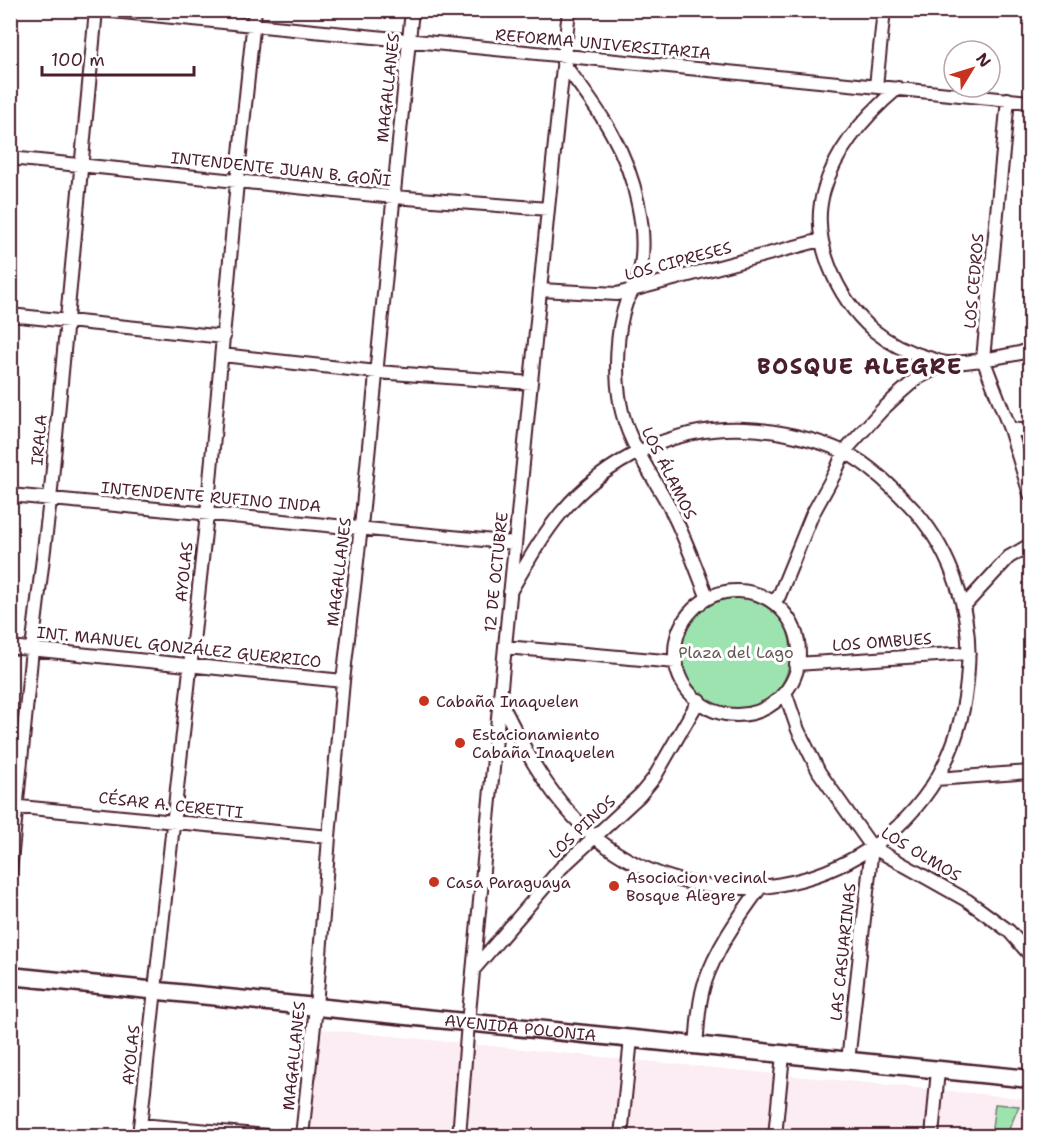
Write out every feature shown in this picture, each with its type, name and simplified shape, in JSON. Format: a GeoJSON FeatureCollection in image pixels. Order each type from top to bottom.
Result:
{"type":"FeatureCollection","features":[{"type":"Feature","properties":{"kind":"main road","name":"AVENIDA POLONIA"},"geometry":{"type":"LineString","coordinates":[[10,976],[1030,1079]]}},
{"type":"Feature","properties":{"kind":"street","name":"IRALA"},"geometry":{"type":"LineString","coordinates":[[10,872],[14,806],[50,500],[96,10]]}},
{"type":"Feature","properties":{"kind":"street","name":"REFORMA UNIVERSITARIA"},"geometry":{"type":"LineString","coordinates":[[102,10],[409,41],[563,60],[876,86],[1030,102]]}},
{"type":"Feature","properties":{"kind":"street","name":"AYOLAS"},"geometry":{"type":"LineString","coordinates":[[140,1131],[207,514],[255,10]]}},
{"type":"Feature","properties":{"kind":"street","name":"MAGALLANES"},"geometry":{"type":"LineString","coordinates":[[302,1137],[316,1007],[344,681],[412,10]]}},
{"type":"Feature","properties":{"kind":"street","name":"12 DE OCTUBRE"},"geometry":{"type":"LineString","coordinates":[[459,1137],[510,592],[569,10]]}},
{"type":"Feature","properties":{"kind":"street"},"geometry":{"type":"LineString","coordinates":[[876,86],[884,10]]}},
{"type":"Feature","properties":{"kind":"street","name":"LOS ÁLAMOS"},"geometry":{"type":"LineString","coordinates":[[563,60],[613,135],[632,182],[641,226],[642,249],[638,280],[626,303],[622,321],[617,381],[620,405],[637,452],[678,524],[707,596]]}},
{"type":"Feature","properties":{"kind":"street"},"geometry":{"type":"LineString","coordinates":[[898,88],[861,125],[832,168],[823,192],[820,217],[821,240],[837,282],[852,308],[873,330],[892,344],[914,354],[946,363],[1020,353],[1030,349]]}},
{"type":"Feature","properties":{"kind":"street","name":"LOS CEDROS"},"geometry":{"type":"LineString","coordinates":[[1008,99],[983,359],[1010,429],[1030,494]]}},
{"type":"Feature","properties":{"kind":"street","name":"INTENDENTE JUAN B. GOÑI"},"geometry":{"type":"LineString","coordinates":[[10,158],[394,197],[548,209]]}},
{"type":"Feature","properties":{"kind":"street","name":"LOS CIPRESES"},"geometry":{"type":"LineString","coordinates":[[540,290],[601,295],[632,291],[821,240]]}},
{"type":"Feature","properties":{"kind":"street"},"geometry":{"type":"LineString","coordinates":[[10,315],[224,337]]}},
{"type":"Feature","properties":{"kind":"street"},"geometry":{"type":"LineString","coordinates":[[222,355],[377,372],[531,383]]}},
{"type":"Feature","properties":{"kind":"street"},"geometry":{"type":"LineString","coordinates":[[773,602],[778,596],[812,515],[844,452],[898,394],[916,380],[946,363]]}},
{"type":"Feature","properties":{"kind":"street"},"geometry":{"type":"LineString","coordinates":[[500,700],[518,736],[548,786],[569,813],[595,837],[620,855],[645,868],[674,878],[701,885],[760,888],[800,881],[838,867],[872,847],[908,817],[936,778],[955,741],[966,698],[969,653],[963,607],[954,576],[923,520],[902,496],[844,452],[788,434],[744,429],[701,431],[637,452],[597,477],[561,513],[535,549],[510,592]]}},
{"type":"Feature","properties":{"kind":"street"},"geometry":{"type":"LineString","coordinates":[[1010,429],[1030,431]]}},
{"type":"Feature","properties":{"kind":"street","name":"INTENDENTE RUFINO INDA"},"geometry":{"type":"LineString","coordinates":[[10,495],[515,543]]}},
{"type":"Feature","properties":{"kind":"street"},"geometry":{"type":"LineString","coordinates":[[963,607],[1009,557],[1030,544]]}},
{"type":"Feature","properties":{"kind":"street"},"geometry":{"type":"LineString","coordinates":[[729,590],[758,593],[773,602],[785,614],[794,630],[797,646],[794,680],[786,695],[760,712],[739,717],[726,716],[699,700],[682,680],[676,662],[677,640],[681,626],[688,613],[707,596],[729,590]]}},
{"type":"Feature","properties":{"kind":"street","name":"INT. MANUEL GONZÁLEZ GUERRICO"},"geometry":{"type":"LineString","coordinates":[[10,647],[344,681]]}},
{"type":"Feature","properties":{"kind":"street"},"geometry":{"type":"LineString","coordinates":[[505,647],[676,662]]}},
{"type":"Feature","properties":{"kind":"street","name":"LOS OMBUES"},"geometry":{"type":"LineString","coordinates":[[796,664],[969,653]]}},
{"type":"Feature","properties":{"kind":"street","name":"LOS OLMOS"},"geometry":{"type":"LineString","coordinates":[[786,695],[798,730],[819,772],[872,847],[968,901],[1009,931],[1030,955]]}},
{"type":"Feature","properties":{"kind":"street","name":"LOS PINOS"},"geometry":{"type":"LineString","coordinates":[[474,969],[561,868],[640,795],[654,778],[699,700]]}},
{"type":"Feature","properties":{"kind":"street"},"geometry":{"type":"LineString","coordinates":[[936,778],[1030,772]]}},
{"type":"Feature","properties":{"kind":"street","name":"CÉSAR A. CERETTI"},"geometry":{"type":"LineString","coordinates":[[14,806],[329,837]]}},
{"type":"Feature","properties":{"kind":"street","name":"LAS CASUARINAS"},"geometry":{"type":"LineString","coordinates":[[848,1061],[872,847]]}},
{"type":"Feature","properties":{"kind":"street"},"geometry":{"type":"LineString","coordinates":[[696,1046],[700,1000],[712,966],[728,932],[760,888]]}},
{"type":"Feature","properties":{"kind":"street"},"geometry":{"type":"LineString","coordinates":[[621,1137],[631,1039]]}},
{"type":"Feature","properties":{"kind":"street"},"geometry":{"type":"LineString","coordinates":[[775,1137],[783,1054]]}},
{"type":"Feature","properties":{"kind":"street"},"geometry":{"type":"LineString","coordinates":[[932,1137],[938,1070]]}},
{"type":"Feature","properties":{"kind":"street"},"geometry":{"type":"LineString","coordinates":[[140,1131],[268,1137]]}},
{"type":"Feature","properties":{"kind":"shaded area"},"geometry":{"type":"Polygon","coordinates":[[[319,1029],[1030,1099],[1030,1136],[308,1136],[319,1029]]]}},
{"type":"Feature","properties":{"kind":"green space","name":"Plaza del Lago"},"geometry":{"type":"Polygon","coordinates":[[[728,594],[763,603],[783,622],[791,647],[787,673],[774,695],[755,709],[730,711],[702,695],[683,671],[682,641],[689,622],[700,607],[708,601],[728,594]]]}},
{"type":"Feature","properties":{"kind":"green space"},"geometry":{"type":"Polygon","coordinates":[[[995,1104],[1019,1106],[1006,1136],[991,1136],[995,1104]]]}},
{"type":"Feature","properties":{"kind":"place","name":"Cabaña Inaquelen"},"geometry":{"type":"Point","coordinates":[424,701]}},
{"type":"Feature","properties":{"kind":"place","name":"Estacionamiento Cabaña Inaquelen"},"geometry":{"type":"Point","coordinates":[460,743]}},
{"type":"Feature","properties":{"kind":"place","name":"Casa Paraguaya"},"geometry":{"type":"Point","coordinates":[434,882]}},
{"type":"Feature","properties":{"kind":"place","name":"Asociacion vecinal Bosque Alegre"},"geometry":{"type":"Point","coordinates":[614,886]}},
{"type":"Feature","properties":{"kind":"district","name":"BOSQUE ALEGRE"},"geometry":{"type":"Point","coordinates":[860,366]}}]}
